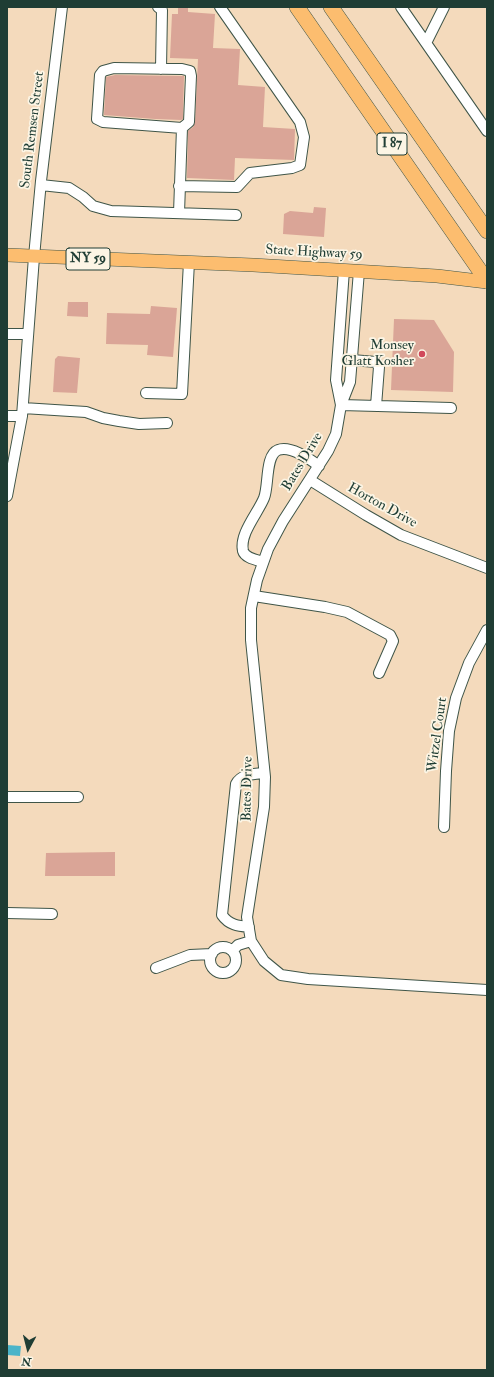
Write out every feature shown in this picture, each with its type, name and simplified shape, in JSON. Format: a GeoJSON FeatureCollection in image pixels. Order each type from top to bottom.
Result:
{"type":"FeatureCollection","features":[{"type":"Feature","properties":{"kind":"highway","name":"I 87"},"geometry":{"type":"LineString","coordinates":[[298,7],[487,282]]}},
{"type":"Feature","properties":{"kind":"highway","name":"I 87"},"geometry":{"type":"LineString","coordinates":[[331,7],[487,231]]}},
{"type":"Feature","properties":{"kind":"main road","name":"NY 59"},"geometry":{"type":"LineString","coordinates":[[7,255],[189,262]]}},
{"type":"Feature","properties":{"kind":"main road","name":"State Highway 59"},"geometry":{"type":"LineString","coordinates":[[189,262],[437,276],[487,282]]}},
{"type":"Feature","properties":{"kind":"street","name":"South Remsen Street"},"geometry":{"type":"LineString","coordinates":[[7,496],[23,412],[34,257],[62,7]]}},
{"type":"Feature","properties":{"kind":"street"},"geometry":{"type":"LineString","coordinates":[[158,7],[162,10],[161,69]]}},
{"type":"Feature","properties":{"kind":"street"},"geometry":{"type":"LineString","coordinates":[[180,186],[237,187],[250,173],[292,168],[300,165],[304,136],[300,122],[220,7]]}},
{"type":"Feature","properties":{"kind":"street"},"geometry":{"type":"LineString","coordinates":[[401,7],[487,132]]}},
{"type":"Feature","properties":{"kind":"street"},"geometry":{"type":"LineString","coordinates":[[426,43],[444,7]]}},
{"type":"Feature","properties":{"kind":"street"},"geometry":{"type":"LineString","coordinates":[[114,68],[182,69],[190,71],[192,76],[189,122],[182,128],[103,122],[97,119],[100,75],[103,71],[114,68]]}},
{"type":"Feature","properties":{"kind":"street"},"geometry":{"type":"LineString","coordinates":[[179,213],[182,128]]}},
{"type":"Feature","properties":{"kind":"street"},"geometry":{"type":"LineString","coordinates":[[41,185],[68,188],[83,197],[93,206],[111,211],[236,215]]}},
{"type":"Feature","properties":{"kind":"street"},"geometry":{"type":"LineString","coordinates":[[146,393],[182,394],[189,262]]}},
{"type":"Feature","properties":{"kind":"street","name":"Bates Drive"},"geometry":{"type":"LineString","coordinates":[[341,405],[336,380],[344,270]]}},
{"type":"Feature","properties":{"kind":"street","name":"Bates Drive"},"geometry":{"type":"LineString","coordinates":[[359,271],[350,382],[341,405],[336,434],[328,452],[283,521],[268,549],[257,580],[254,596],[251,640],[264,773],[264,807],[247,917],[252,941],[264,961],[281,975],[308,979],[487,990]]}},
{"type":"Feature","properties":{"kind":"street"},"geometry":{"type":"LineString","coordinates":[[7,334],[28,334]]}},
{"type":"Feature","properties":{"kind":"street"},"geometry":{"type":"LineString","coordinates":[[352,360],[376,362],[379,367],[376,406]]}},
{"type":"Feature","properties":{"kind":"street"},"geometry":{"type":"LineString","coordinates":[[341,405],[451,408]]}},
{"type":"Feature","properties":{"kind":"street"},"geometry":{"type":"LineString","coordinates":[[7,416],[23,412],[86,412],[119,422],[139,424],[167,423]]}},
{"type":"Feature","properties":{"kind":"street"},"geometry":{"type":"LineString","coordinates":[[263,562],[248,557],[243,552],[242,544],[245,533],[264,497],[270,458],[273,452],[279,449],[288,450],[301,454],[319,466]]}},
{"type":"Feature","properties":{"kind":"street","name":"Horton Drive"},"geometry":{"type":"LineString","coordinates":[[310,480],[401,535],[487,568]]}},
{"type":"Feature","properties":{"kind":"street"},"geometry":{"type":"LineString","coordinates":[[254,596],[347,612],[390,635],[393,641],[379,673]]}},
{"type":"Feature","properties":{"kind":"street","name":"Witzel Court"},"geometry":{"type":"LineString","coordinates":[[444,827],[449,731],[456,698],[469,664],[487,630]]}},
{"type":"Feature","properties":{"kind":"street"},"geometry":{"type":"LineString","coordinates":[[249,927],[237,926],[228,922],[222,915],[236,784],[238,780],[244,777],[252,774],[264,773]]}},
{"type":"Feature","properties":{"kind":"street"},"geometry":{"type":"LineString","coordinates":[[7,797],[78,797]]}},
{"type":"Feature","properties":{"kind":"street"},"geometry":{"type":"LineString","coordinates":[[7,913],[52,914]]}},
{"type":"Feature","properties":{"kind":"street"},"geometry":{"type":"LineString","coordinates":[[233,950],[238,945],[252,941]]}},
{"type":"Feature","properties":{"kind":"street"},"geometry":{"type":"LineString","coordinates":[[221,947],[233,950],[236,962],[232,970],[228,972],[219,972],[212,967],[210,958],[212,954],[217,948],[221,947]]}},
{"type":"Feature","properties":{"kind":"street"},"geometry":{"type":"LineString","coordinates":[[156,968],[190,955],[212,954]]}},
{"type":"Feature","properties":{"kind":"water"},"geometry":{"type":"Polygon","coordinates":[[[7,1345],[21,1346],[20,1356],[7,1355],[7,1345]]]}},
{"type":"Feature","properties":{"kind":"building"},"geometry":{"type":"Polygon","coordinates":[[[178,7],[188,7],[188,12],[215,14],[213,48],[240,49],[238,85],[265,87],[263,127],[295,129],[294,160],[235,158],[234,180],[187,178],[188,131],[193,127],[195,122],[198,59],[170,58],[172,14],[178,14],[178,7]]]}},
{"type":"Feature","properties":{"kind":"building"},"geometry":{"type":"Polygon","coordinates":[[[115,75],[184,76],[183,119],[155,119],[104,115],[106,77],[115,75]]]}},
{"type":"Feature","properties":{"kind":"building"},"geometry":{"type":"Polygon","coordinates":[[[314,207],[326,208],[324,237],[283,234],[284,214],[290,211],[313,213],[314,207]]]}},
{"type":"Feature","properties":{"kind":"building"},"geometry":{"type":"Polygon","coordinates":[[[68,302],[88,302],[88,317],[67,316],[68,302]]]}},
{"type":"Feature","properties":{"kind":"building"},"geometry":{"type":"Polygon","coordinates":[[[151,306],[177,308],[173,357],[147,355],[148,345],[106,344],[107,313],[150,314],[151,306]]]}},
{"type":"Feature","properties":{"kind":"building"},"geometry":{"type":"Polygon","coordinates":[[[394,319],[434,320],[454,352],[453,392],[391,390],[394,319]]]}},
{"type":"Feature","properties":{"kind":"building"},"geometry":{"type":"Polygon","coordinates":[[[58,356],[80,358],[77,393],[53,392],[55,359],[58,356]]]}},
{"type":"Feature","properties":{"kind":"building"},"geometry":{"type":"Polygon","coordinates":[[[115,852],[115,876],[45,876],[46,853],[115,852]]]}},
{"type":"Feature","properties":{"kind":"place","name":"Monsey Glatt Kosher"},"geometry":{"type":"Point","coordinates":[422,354]}}]}
